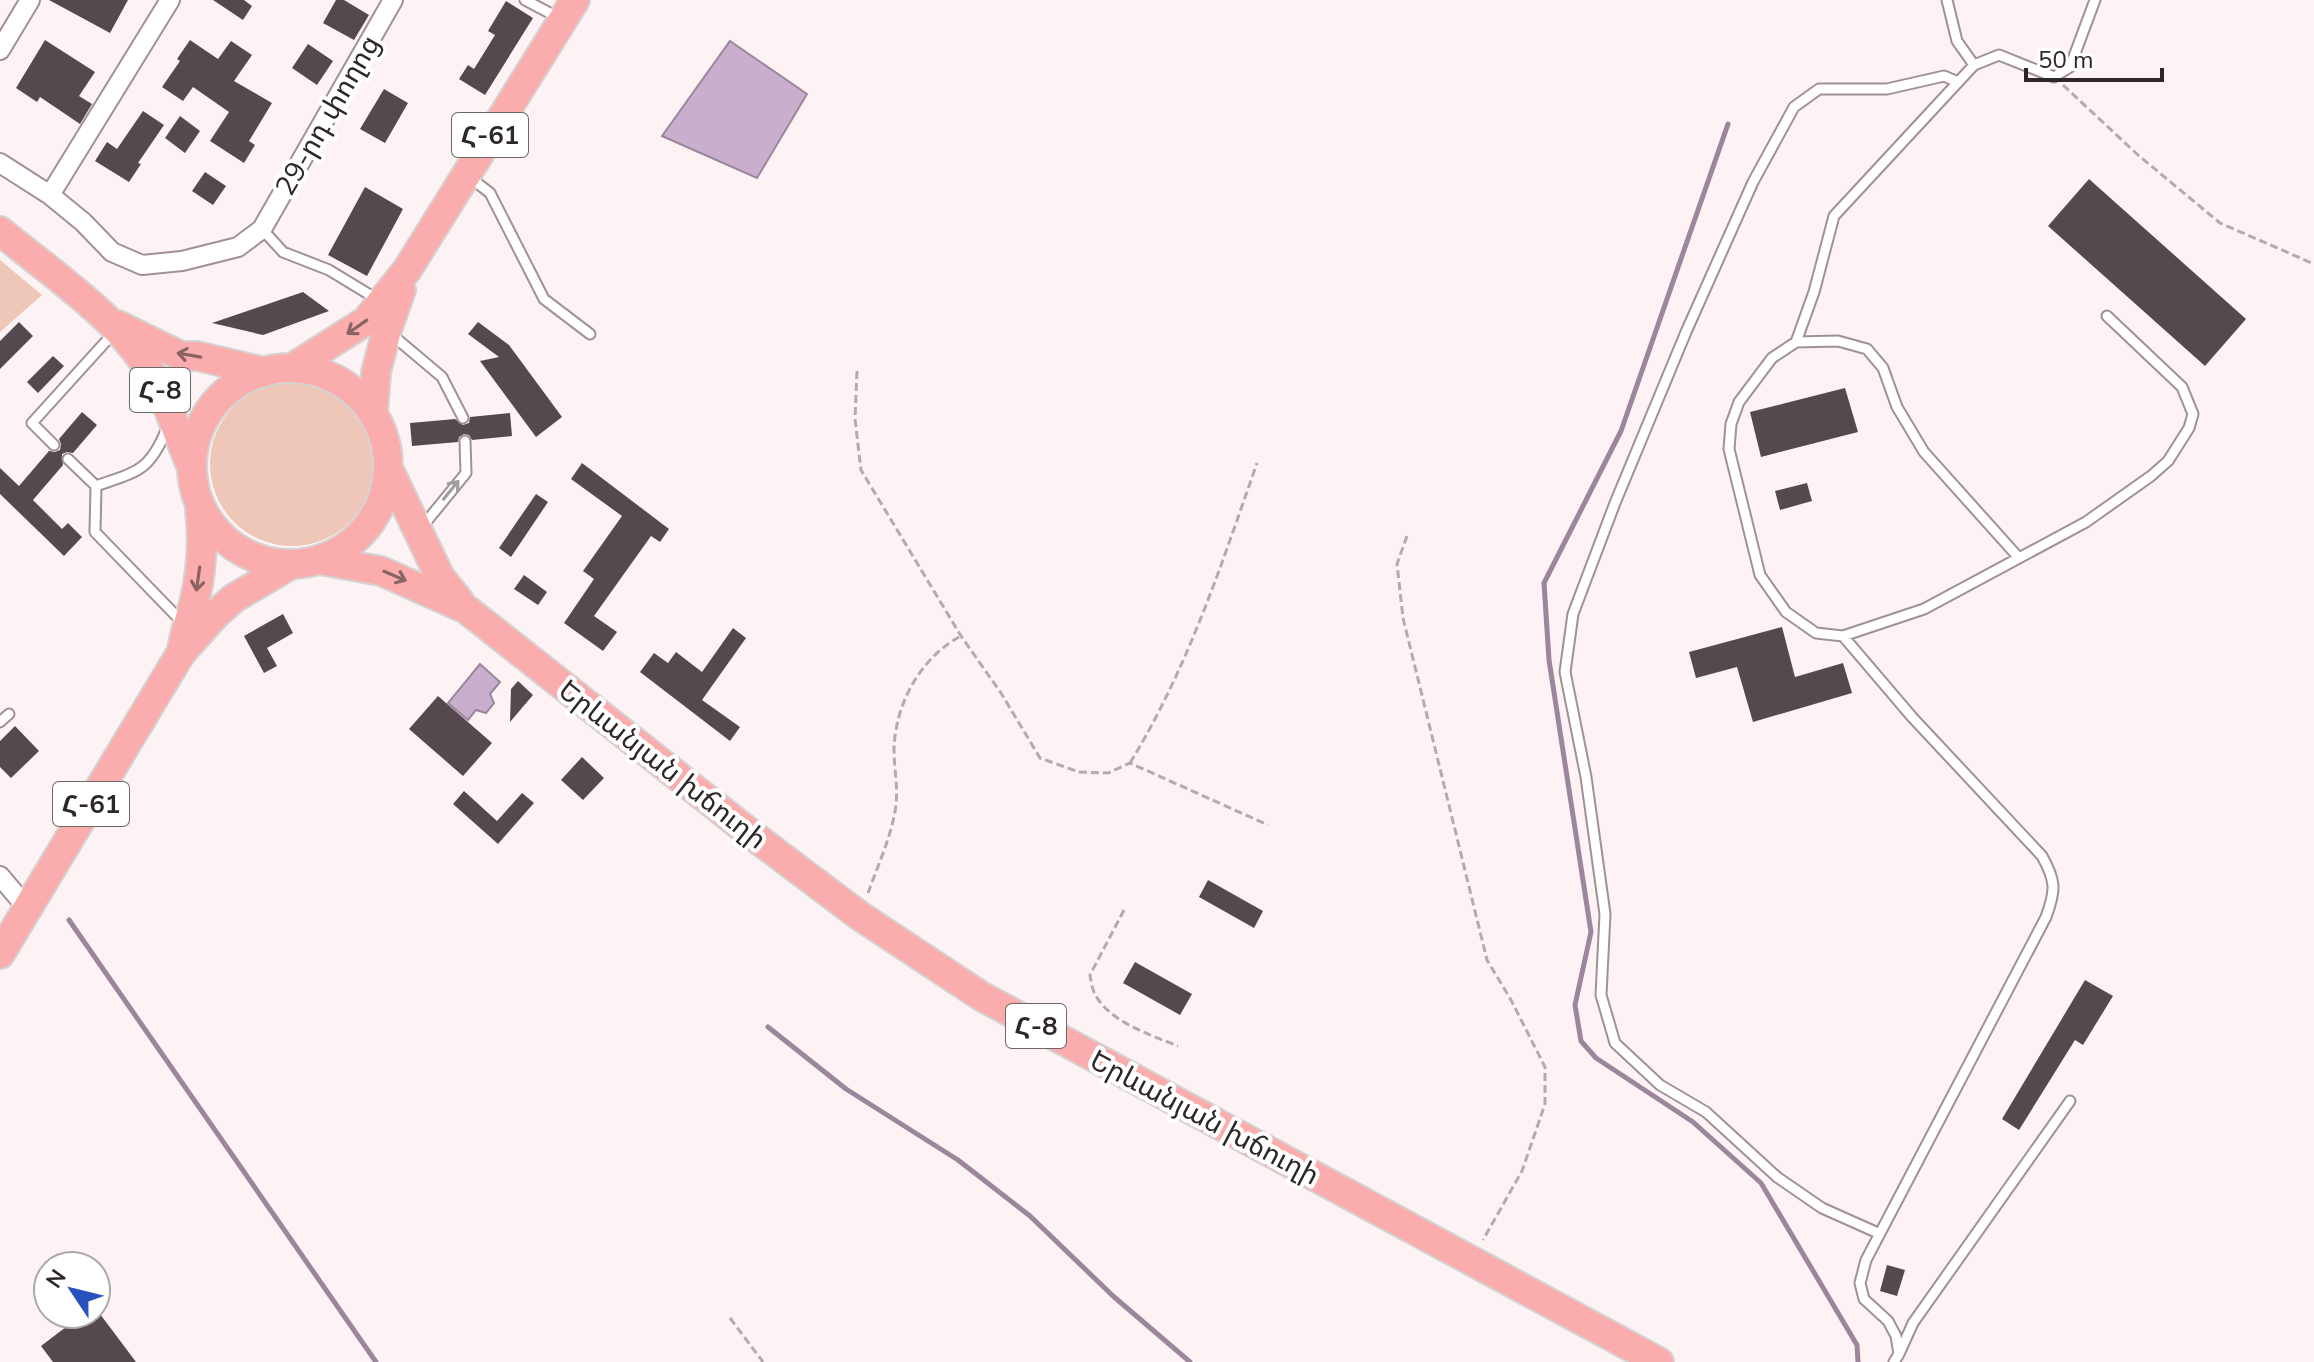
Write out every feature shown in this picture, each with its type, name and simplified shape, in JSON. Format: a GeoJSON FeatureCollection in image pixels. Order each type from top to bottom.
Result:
{"type":"FeatureCollection","features":[{"type":"Feature","properties":{"kind":"main road","name":"Հ-61"},"geometry":{"type":"LineString","coordinates":[[278,370],[366,321],[407,270],[569,10]]}},
{"type":"Feature","properties":{"kind":"main road","name":"Հ-8"},"geometry":{"type":"LineString","coordinates":[[0,231],[110,321],[145,366],[164,397],[192,469]]}},
{"type":"Feature","properties":{"kind":"main road","name":"Հ-61"},"geometry":{"type":"LineString","coordinates":[[373,414],[376,372],[407,270]]}},
{"type":"Feature","properties":{"kind":"main road","name":"Հ-8"},"geometry":{"type":"LineString","coordinates":[[110,321],[181,356],[278,370]]}},
{"type":"Feature","properties":{"kind":"main road"},"geometry":{"type":"LineString","coordinates":[[278,370],[311,371],[346,386],[373,414],[384,440],[388,468],[386,485],[373,518],[350,544],[320,560],[292,564],[267,562],[232,545],[217,533],[199,504],[192,469],[195,441],[214,404],[243,380],[278,370]]}},
{"type":"Feature","properties":{"kind":"main road","name":"Երևանյան խճուղի"},"geometry":{"type":"LineString","coordinates":[[388,468],[440,577],[466,609],[860,916],[981,996],[1659,1362]]}},
{"type":"Feature","properties":{"kind":"main road","name":"Հ-61"},"geometry":{"type":"LineString","coordinates":[[0,954],[184,640],[200,566],[202,530],[199,504]]}},
{"type":"Feature","properties":{"kind":"main road","name":"Երևանյան խճուղի"},"geometry":{"type":"LineString","coordinates":[[320,560],[381,571],[466,609]]}},
{"type":"Feature","properties":{"kind":"main road","name":"Հ-61"},"geometry":{"type":"LineString","coordinates":[[184,640],[234,598],[292,564]]}},
{"type":"Feature","properties":{"kind":"street"},"geometry":{"type":"LineString","coordinates":[[0,50],[30,0]]}},
{"type":"Feature","properties":{"kind":"street"},"geometry":{"type":"LineString","coordinates":[[50,195],[170,0]]}},
{"type":"Feature","properties":{"kind":"street","name":"29-րդ փողոց"},"geometry":{"type":"LineString","coordinates":[[262,229],[393,0]]}},
{"type":"Feature","properties":{"kind":"street"},"geometry":{"type":"LineString","coordinates":[[0,163],[50,195],[83,222],[112,252],[142,265],[182,261],[238,247],[262,229]]}},
{"type":"Feature","properties":{"kind":"street"},"geometry":{"type":"LineString","coordinates":[[0,876],[28,909]]}},
{"type":"Feature","properties":{"kind":"lane"},"geometry":{"type":"LineString","coordinates":[[525,0],[569,10]]}},
{"type":"Feature","properties":{"kind":"lane"},"geometry":{"type":"LineString","coordinates":[[1947,0],[1957,41],[1974,65]]}},
{"type":"Feature","properties":{"kind":"lane"},"geometry":{"type":"LineString","coordinates":[[1796,342],[1814,292],[1834,216],[1974,65],[1999,55],[2054,77],[2070,67],[2095,0]]}},
{"type":"Feature","properties":{"kind":"lane"},"geometry":{"type":"LineString","coordinates":[[1878,1233],[1822,1208],[1777,1177],[1706,1112],[1660,1085],[1615,1043],[1601,995],[1605,914],[1586,777],[1565,672],[1573,614],[1615,503],[1746,196],[1794,107],[1819,89],[1887,89],[1944,76],[1958,82]]}},
{"type":"Feature","properties":{"kind":"lane"},"geometry":{"type":"LineString","coordinates":[[465,174],[490,193],[544,299],[590,334]]}},
{"type":"Feature","properties":{"kind":"lane"},"geometry":{"type":"LineString","coordinates":[[262,229],[283,252],[329,270],[382,301]]}},
{"type":"Feature","properties":{"kind":"lane"},"geometry":{"type":"LineString","coordinates":[[2019,558],[1924,452],[1906,426],[1883,368],[1867,349],[1838,341],[1796,342],[1772,358],[1739,402],[1731,424],[1729,449],[1760,575],[1786,612],[1816,633],[1843,636],[1924,609],[2019,558],[2086,522],[2168,461],[2189,428],[2193,414],[2182,387],[2107,316]]}},
{"type":"Feature","properties":{"kind":"lane"},"geometry":{"type":"LineString","coordinates":[[54,445],[32,423],[109,338],[110,321]]}},
{"type":"Feature","properties":{"kind":"lane"},"geometry":{"type":"LineString","coordinates":[[387,330],[442,377],[463,418]]}},
{"type":"Feature","properties":{"kind":"lane"},"geometry":{"type":"LineString","coordinates":[[96,486],[138,471],[152,459],[171,419]]}},
{"type":"Feature","properties":{"kind":"lane"},"geometry":{"type":"LineString","coordinates":[[417,532],[466,473],[465,441]]}},
{"type":"Feature","properties":{"kind":"lane"},"geometry":{"type":"LineString","coordinates":[[68,459],[96,486],[95,532],[184,640]]}},
{"type":"Feature","properties":{"kind":"lane"},"geometry":{"type":"LineString","coordinates":[[1843,636],[1912,717],[2042,856],[2053,876],[2054,897],[2046,917],[1866,1260],[1860,1283],[1864,1299],[1888,1321],[1896,1336],[1896,1358]]}},
{"type":"Feature","properties":{"kind":"lane"},"geometry":{"type":"LineString","coordinates":[[0,722],[9,714]]}},
{"type":"Feature","properties":{"kind":"lane"},"geometry":{"type":"LineString","coordinates":[[1896,1358],[1913,1323],[2070,1101]]}},
{"type":"Feature","properties":{"kind":"path"},"geometry":{"type":"LineString","coordinates":[[2054,77],[2138,155],[2220,223],[2314,264]]}},
{"type":"Feature","properties":{"kind":"path"},"geometry":{"type":"LineString","coordinates":[[857,371],[855,419],[861,470],[961,636],[1001,693],[1040,758],[1079,772],[1108,773],[1130,763],[1154,725],[1211,595],[1257,463]]}},
{"type":"Feature","properties":{"kind":"path"},"geometry":{"type":"LineString","coordinates":[[1407,536],[1397,564],[1403,618],[1487,960],[1545,1067],[1545,1104],[1522,1171],[1493,1227],[1469,1260]]}},
{"type":"Feature","properties":{"kind":"path"},"geometry":{"type":"LineString","coordinates":[[860,916],[896,808],[894,749],[899,717],[911,686],[925,664],[940,648],[961,636]]}},
{"type":"Feature","properties":{"kind":"path"},"geometry":{"type":"LineString","coordinates":[[1130,763],[1268,825]]}},
{"type":"Feature","properties":{"kind":"path"},"geometry":{"type":"LineString","coordinates":[[1124,910],[1090,975],[1095,996],[1110,1013],[1178,1046]]}},
{"type":"Feature","properties":{"kind":"path"},"geometry":{"type":"LineString","coordinates":[[730,1318],[763,1362]]}},
{"type":"Feature","properties":{"kind":"shaded area"},"geometry":{"type":"Polygon","coordinates":[[[730,41],[807,94],[757,178],[662,136],[730,41]]]}},
{"type":"Feature","properties":{"kind":"shaded area"},"geometry":{"type":"Polygon","coordinates":[[[0,260],[42,295],[0,332],[0,260]]]}},
{"type":"Feature","properties":{"kind":"shaded area"},"geometry":{"type":"Polygon","coordinates":[[[292,382],[324,388],[350,406],[368,432],[374,464],[368,496],[350,522],[324,540],[292,546],[260,540],[234,522],[216,496],[210,464],[216,432],[234,406],[260,388],[292,382]]]}},
{"type":"Feature","properties":{"kind":"shaded area"},"geometry":{"type":"Polygon","coordinates":[[[480,664],[500,682],[490,694],[494,703],[486,713],[476,710],[468,720],[448,703],[480,664]]]}},
{"type":"Feature","properties":{"kind":"building"},"geometry":{"type":"Polygon","coordinates":[[[49,0],[128,0],[110,33],[49,0]]]}},
{"type":"Feature","properties":{"kind":"building"},"geometry":{"type":"Polygon","coordinates":[[[213,0],[244,0],[252,6],[243,20],[213,0]]]}},
{"type":"Feature","properties":{"kind":"building"},"geometry":{"type":"Polygon","coordinates":[[[336,0],[344,0],[369,15],[354,40],[323,23],[336,0]]]}},
{"type":"Feature","properties":{"kind":"building"},"geometry":{"type":"Polygon","coordinates":[[[506,1],[533,18],[485,95],[459,79],[468,65],[474,69],[495,35],[488,31],[506,1]]]}},
{"type":"Feature","properties":{"kind":"building"},"geometry":{"type":"Polygon","coordinates":[[[45,40],[95,72],[79,96],[92,104],[80,124],[40,97],[37,102],[16,88],[45,40]]]}},
{"type":"Feature","properties":{"kind":"building"},"geometry":{"type":"Polygon","coordinates":[[[190,40],[218,59],[231,41],[252,55],[234,81],[272,103],[249,141],[255,145],[244,163],[210,141],[229,112],[193,87],[183,101],[162,87],[190,40]]]}},
{"type":"Feature","properties":{"kind":"building"},"geometry":{"type":"Polygon","coordinates":[[[308,44],[333,61],[317,85],[292,68],[308,44]]]}},
{"type":"Feature","properties":{"kind":"building"},"geometry":{"type":"Polygon","coordinates":[[[384,89],[408,103],[385,143],[360,129],[384,89]]]}},
{"type":"Feature","properties":{"kind":"building"},"geometry":{"type":"Polygon","coordinates":[[[143,111],[164,125],[129,182],[95,161],[107,142],[117,149],[143,111]]]}},
{"type":"Feature","properties":{"kind":"building"},"geometry":{"type":"Polygon","coordinates":[[[180,116],[200,131],[185,153],[165,138],[180,116]]]}},
{"type":"Feature","properties":{"kind":"building"},"geometry":{"type":"Polygon","coordinates":[[[205,172],[226,186],[213,205],[192,191],[205,172]]]}},
{"type":"Feature","properties":{"kind":"building"},"geometry":{"type":"Polygon","coordinates":[[[2089,179],[2246,319],[2205,366],[2048,226],[2089,179]]]}},
{"type":"Feature","properties":{"kind":"building"},"geometry":{"type":"Polygon","coordinates":[[[365,187],[403,209],[367,276],[328,255],[365,187]]]}},
{"type":"Feature","properties":{"kind":"building"},"geometry":{"type":"Polygon","coordinates":[[[303,292],[329,311],[263,335],[212,323],[303,292]]]}},
{"type":"Feature","properties":{"kind":"building"},"geometry":{"type":"Polygon","coordinates":[[[19,322],[33,336],[0,369],[0,341],[19,322]]]}},
{"type":"Feature","properties":{"kind":"building"},"geometry":{"type":"Polygon","coordinates":[[[478,322],[509,345],[562,417],[536,437],[480,361],[499,357],[468,334],[478,322]]]}},
{"type":"Feature","properties":{"kind":"building"},"geometry":{"type":"Polygon","coordinates":[[[53,356],[64,366],[38,393],[27,382],[53,356]]]}},
{"type":"Feature","properties":{"kind":"building"},"geometry":{"type":"Polygon","coordinates":[[[1845,388],[1858,432],[1761,457],[1750,412],[1845,388]]]}},
{"type":"Feature","properties":{"kind":"building"},"geometry":{"type":"Polygon","coordinates":[[[82,412],[97,425],[73,453],[62,454],[63,465],[33,500],[62,529],[68,523],[82,537],[64,556],[0,494],[0,468],[19,486],[49,451],[60,450],[59,439],[82,412]]]}},
{"type":"Feature","properties":{"kind":"building"},"geometry":{"type":"Polygon","coordinates":[[[510,413],[512,436],[472,440],[464,434],[458,442],[412,446],[410,423],[455,419],[463,425],[469,423],[470,417],[510,413]]]}},
{"type":"Feature","properties":{"kind":"building"},"geometry":{"type":"Polygon","coordinates":[[[582,463],[669,529],[660,542],[651,536],[594,616],[617,632],[603,651],[564,623],[594,579],[583,571],[622,516],[571,479],[582,463]]]}},
{"type":"Feature","properties":{"kind":"building"},"geometry":{"type":"Polygon","coordinates":[[[1807,483],[1812,501],[1780,510],[1775,491],[1807,483]]]}},
{"type":"Feature","properties":{"kind":"building"},"geometry":{"type":"Polygon","coordinates":[[[536,494],[548,502],[511,557],[499,548],[536,494]]]}},
{"type":"Feature","properties":{"kind":"building"},"geometry":{"type":"Polygon","coordinates":[[[524,575],[547,592],[538,605],[514,589],[524,575]]]}},
{"type":"Feature","properties":{"kind":"building"},"geometry":{"type":"Polygon","coordinates":[[[283,614],[293,633],[267,648],[277,666],[264,673],[244,636],[283,614]]]}},
{"type":"Feature","properties":{"kind":"building"},"geometry":{"type":"Polygon","coordinates":[[[1782,627],[1795,677],[1843,663],[1852,693],[1753,722],[1737,667],[1696,678],[1689,652],[1782,627]]]}},
{"type":"Feature","properties":{"kind":"building"},"geometry":{"type":"Polygon","coordinates":[[[733,628],[746,638],[702,700],[740,727],[730,741],[640,672],[654,653],[668,663],[676,652],[702,672],[733,628]]]}},
{"type":"Feature","properties":{"kind":"building"},"geometry":{"type":"Polygon","coordinates":[[[518,681],[533,695],[510,722],[511,689],[518,681]]]}},
{"type":"Feature","properties":{"kind":"building"},"geometry":{"type":"Polygon","coordinates":[[[438,696],[492,743],[463,776],[409,729],[438,696]]]}},
{"type":"Feature","properties":{"kind":"building"},"geometry":{"type":"Polygon","coordinates":[[[15,726],[39,751],[11,778],[0,767],[0,741],[15,726]]]}},
{"type":"Feature","properties":{"kind":"building"},"geometry":{"type":"Polygon","coordinates":[[[582,757],[604,778],[583,800],[561,780],[582,757]]]}},
{"type":"Feature","properties":{"kind":"building"},"geometry":{"type":"Polygon","coordinates":[[[464,791],[497,821],[522,793],[534,803],[498,844],[453,804],[464,791]]]}},
{"type":"Feature","properties":{"kind":"building"},"geometry":{"type":"Polygon","coordinates":[[[1208,880],[1263,911],[1254,928],[1199,897],[1208,880]]]}},
{"type":"Feature","properties":{"kind":"building"},"geometry":{"type":"Polygon","coordinates":[[[1135,962],[1192,994],[1180,1015],[1123,983],[1135,962]]]}},
{"type":"Feature","properties":{"kind":"building"},"geometry":{"type":"Polygon","coordinates":[[[2085,980],[2113,996],[2083,1045],[2075,1040],[2019,1130],[2002,1119],[2085,980]]]}},
{"type":"Feature","properties":{"kind":"building"},"geometry":{"type":"Polygon","coordinates":[[[1887,1265],[1905,1270],[1897,1296],[1880,1291],[1887,1265]]]}},
{"type":"Feature","properties":{"kind":"building"},"geometry":{"type":"Polygon","coordinates":[[[62,1330],[112,1330],[136,1362],[53,1362],[41,1346],[62,1330]]]}},
{"type":"Feature","properties":{"kind":"waterway"},"geometry":{"type":"LineString","coordinates":[[1728,124],[1621,431],[1544,583],[1549,660],[1591,932],[1575,1005],[1581,1041],[1596,1058],[1693,1122],[1761,1183],[1857,1345],[1858,1362]]}},
{"type":"Feature","properties":{"kind":"waterway"},"geometry":{"type":"LineString","coordinates":[[69,920],[376,1362]]}},
{"type":"Feature","properties":{"kind":"waterway"},"geometry":{"type":"LineString","coordinates":[[768,1027],[846,1089],[958,1160],[1030,1216],[1113,1296],[1190,1362]]}}]}
